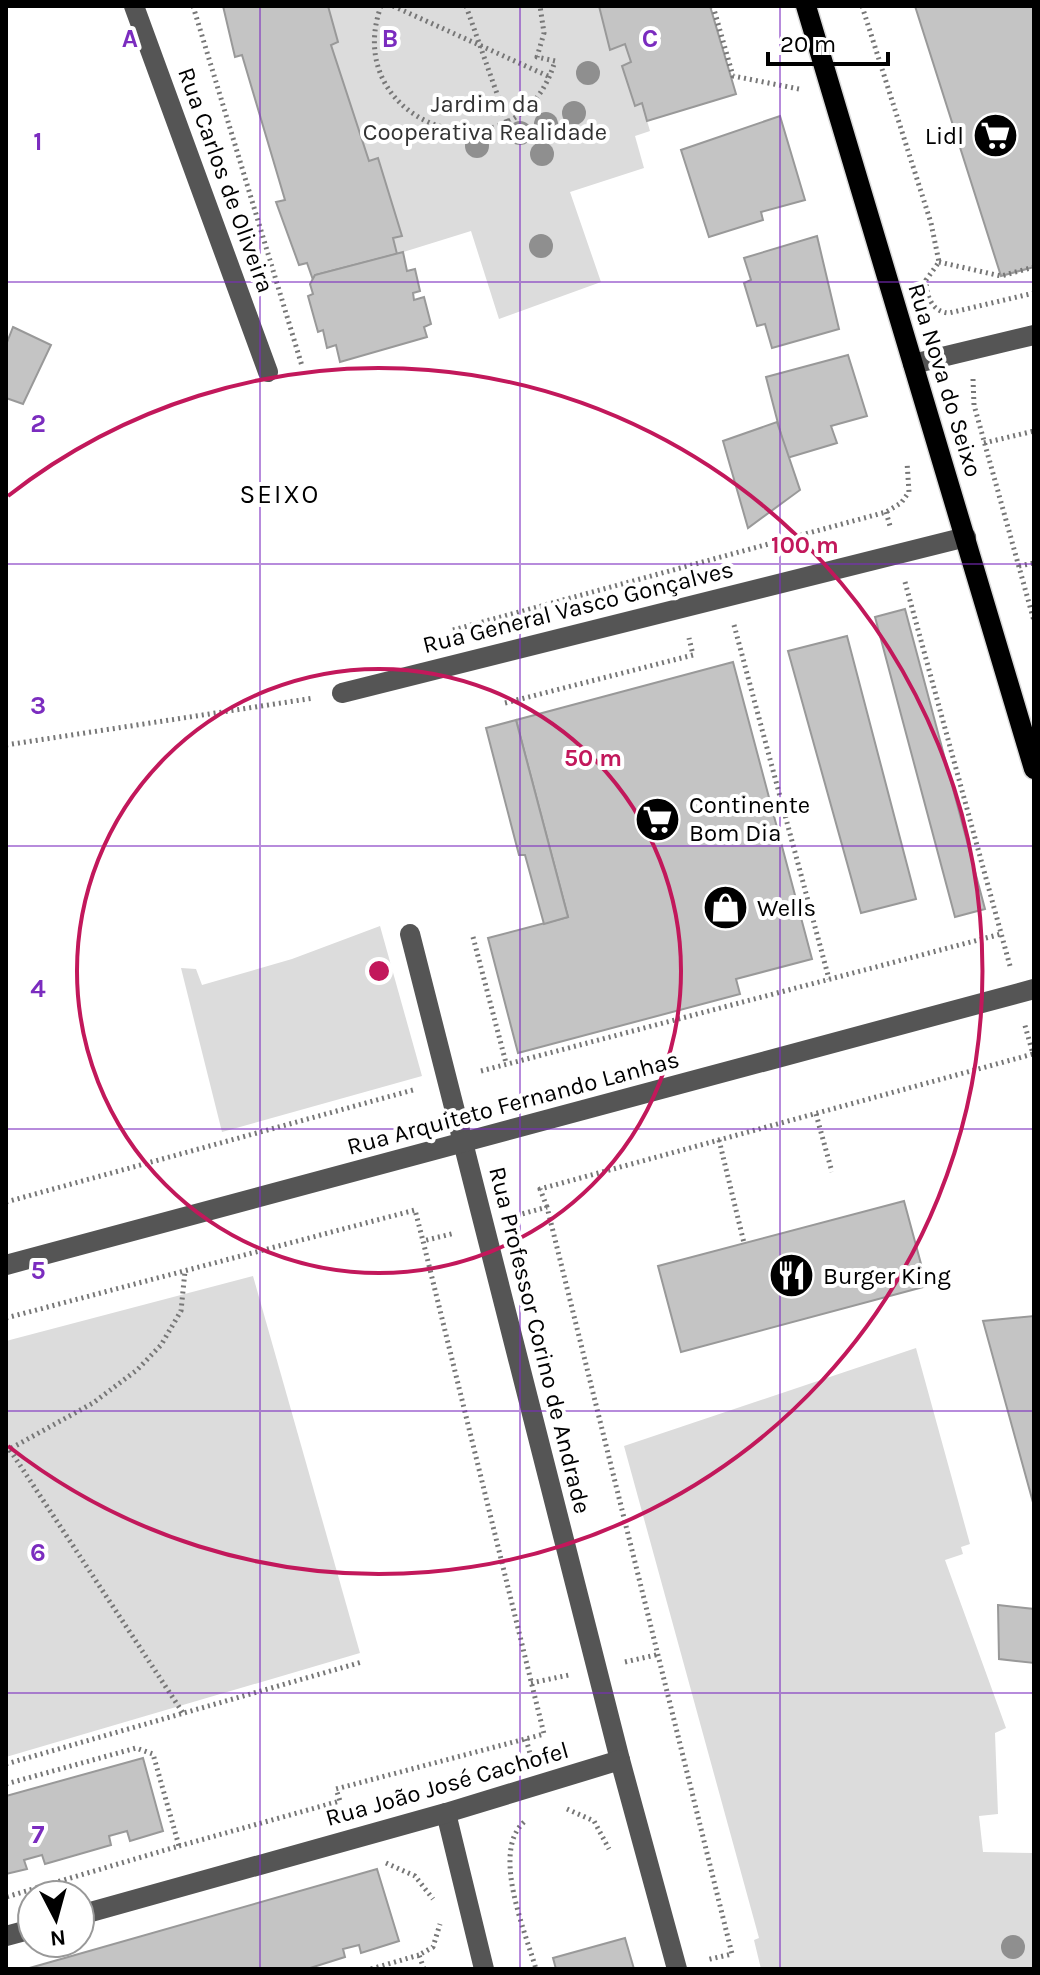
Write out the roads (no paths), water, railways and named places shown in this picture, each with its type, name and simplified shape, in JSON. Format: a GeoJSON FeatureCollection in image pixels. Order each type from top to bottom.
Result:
{"type":"FeatureCollection","features":[{"type":"Feature","properties":{"kind":"main road","name":"Rua Nova do Seixo"},"geometry":{"type":"LineString","coordinates":[[806,6],[1034,769]]}},
{"type":"Feature","properties":{"kind":"street","name":"Rua Carlos de Oliveira"},"geometry":{"type":"LineString","coordinates":[[134,6],[268,372]]}},
{"type":"Feature","properties":{"kind":"street"},"geometry":{"type":"LineString","coordinates":[[913,364],[1034,335]]}},
{"type":"Feature","properties":{"kind":"street","name":"Rua General Vasco Gonçalves"},"geometry":{"type":"LineString","coordinates":[[342,693],[966,537]]}},
{"type":"Feature","properties":{"kind":"street","name":"Rua Professor Corino de Andrade"},"geometry":{"type":"LineString","coordinates":[[410,934],[620,1760]]}},
{"type":"Feature","properties":{"kind":"street","name":"Rua Arquiteto Fernando Lanhas"},"geometry":{"type":"LineString","coordinates":[[6,1265],[1026,991]]}},
{"type":"Feature","properties":{"kind":"street"},"geometry":{"type":"LineString","coordinates":[[620,1760],[677,1969]]}},
{"type":"Feature","properties":{"kind":"street","name":"Rua João José Cachofel"},"geometry":{"type":"LineString","coordinates":[[96,1911],[446,1813],[620,1760]]}},
{"type":"Feature","properties":{"kind":"street"},"geometry":{"type":"LineString","coordinates":[[446,1813],[484,1969]]}},
{"type":"Feature","properties":{"kind":"place","name":"Lidl"},"geometry":{"type":"Point","coordinates":[995,136]}},
{"type":"Feature","properties":{"kind":"place","name":"Continente Bom Dia"},"geometry":{"type":"Point","coordinates":[658,819]}},
{"type":"Feature","properties":{"kind":"place","name":"Wells"},"geometry":{"type":"Point","coordinates":[726,908]}},
{"type":"Feature","properties":{"kind":"place","name":"Burger King"},"geometry":{"type":"Point","coordinates":[792,1276]}},
{"type":"Feature","properties":{"kind":"district","name":"SEIXO"},"geometry":{"type":"Point","coordinates":[280,494]}},
{"type":"Feature","properties":{"kind":"park label","name":"Jardim da Cooperativa Realidade"},"geometry":{"type":"Point","coordinates":[485,118]}}]}
